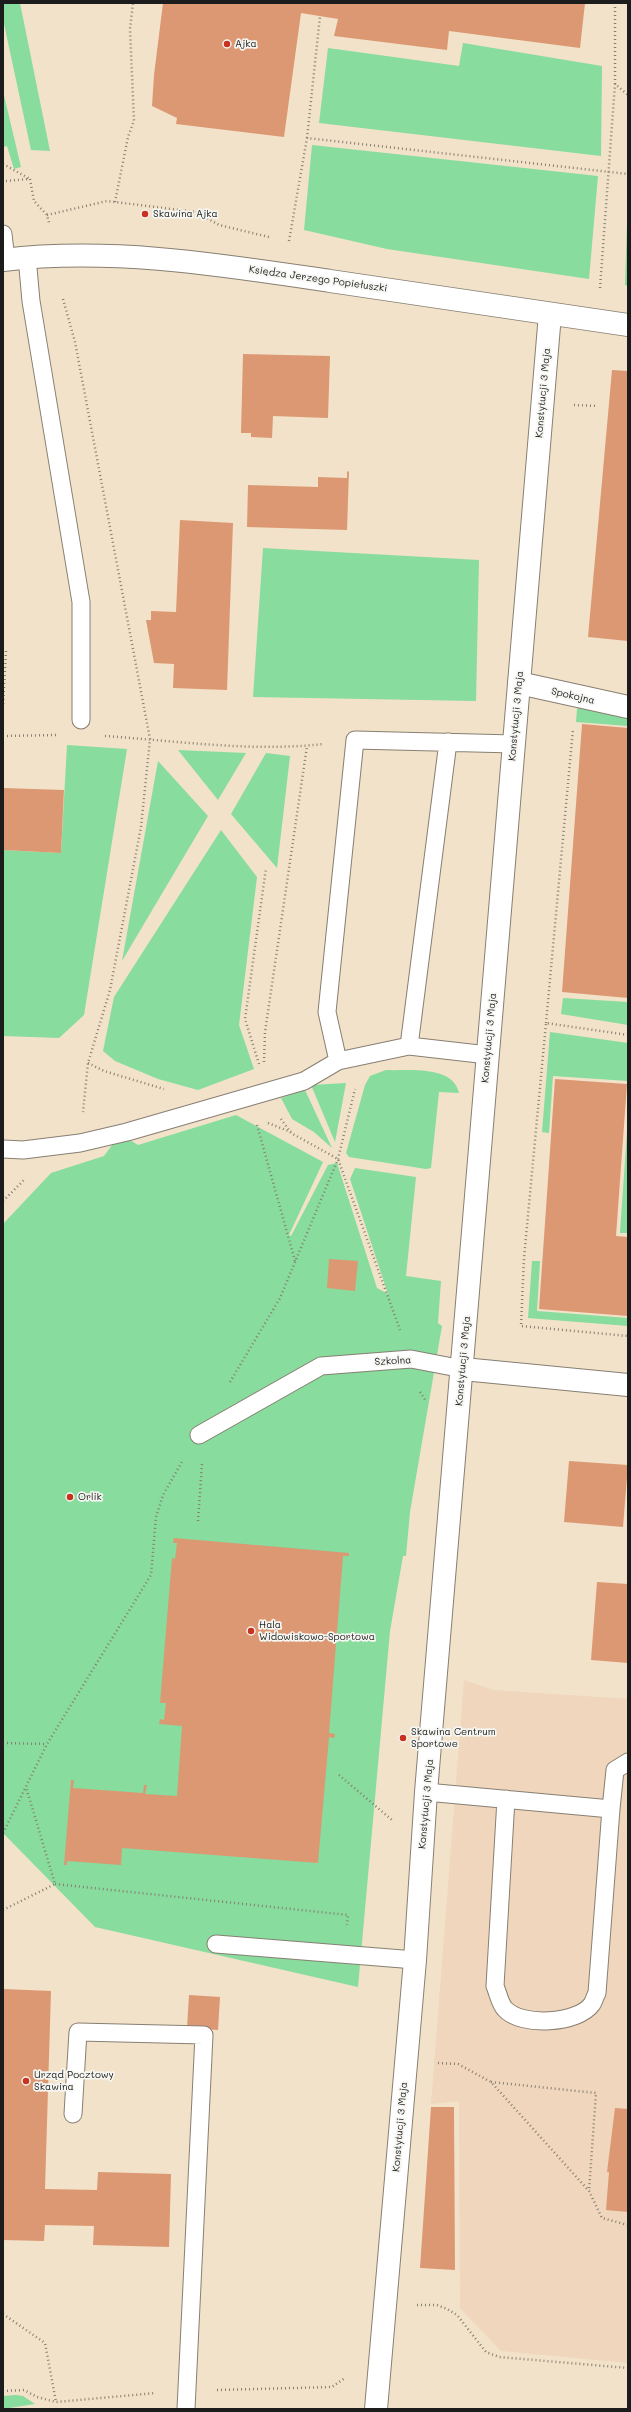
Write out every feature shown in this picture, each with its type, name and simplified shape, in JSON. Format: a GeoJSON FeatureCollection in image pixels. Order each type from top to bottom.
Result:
{"type":"FeatureCollection","features":[{"type":"Feature","properties":{"kind":"street","name":"Księdza Jerzego Popiełuszki"},"geometry":{"type":"LineString","coordinates":[[12,259],[126,256],[246,268],[628,325]]}},
{"type":"Feature","properties":{"kind":"street","name":"Konstytucji 3 Maja"},"geometry":{"type":"LineString","coordinates":[[376,2409],[415,1960],[426,1792],[550,314]]}},
{"type":"Feature","properties":{"kind":"street","name":"Spokojna"},"geometry":{"type":"LineString","coordinates":[[519,683],[628,707]]}},
{"type":"Feature","properties":{"kind":"street","name":"Szkolna"},"geometry":{"type":"LineString","coordinates":[[462,1369],[628,1385]]}},
{"type":"Feature","properties":{"kind":"lane"},"geometry":{"type":"LineString","coordinates":[[3,234],[12,259],[31,301],[81,602],[81,720]]}},
{"type":"Feature","properties":{"kind":"lane"},"geometry":{"type":"LineString","coordinates":[[338,1061],[327,1012],[355,740],[514,744]]}},
{"type":"Feature","properties":{"kind":"lane"},"geometry":{"type":"LineString","coordinates":[[410,1046],[448,742]]}},
{"type":"Feature","properties":{"kind":"lane"},"geometry":{"type":"LineString","coordinates":[[3,1149],[23,1150],[80,1143],[304,1081],[338,1061],[410,1046],[488,1056]]}},
{"type":"Feature","properties":{"kind":"lane","name":"Szkolna"},"geometry":{"type":"LineString","coordinates":[[199,1435],[321,1366],[411,1359],[462,1369]]}},
{"type":"Feature","properties":{"kind":"lane"},"geometry":{"type":"LineString","coordinates":[[506,1799],[495,1986],[505,2009],[521,2020],[550,2021],[575,2016],[592,2005],[597,1993],[615,1770],[628,1762]]}},
{"type":"Feature","properties":{"kind":"lane"},"geometry":{"type":"LineString","coordinates":[[426,1792],[611,1809]]}},
{"type":"Feature","properties":{"kind":"lane"},"geometry":{"type":"LineString","coordinates":[[216,1944],[415,1960]]}},
{"type":"Feature","properties":{"kind":"lane"},"geometry":{"type":"LineString","coordinates":[[73,2114],[78,2032],[204,2035],[186,2409]]}},
{"type":"Feature","properties":{"kind":"path"},"geometry":{"type":"LineString","coordinates":[[115,202],[128,137],[134,121],[130,29],[133,3]]}},
{"type":"Feature","properties":{"kind":"path"},"geometry":{"type":"LineString","coordinates":[[600,293],[615,84],[615,3]]}},
{"type":"Feature","properties":{"kind":"path"},"geometry":{"type":"LineString","coordinates":[[289,241],[306,138],[320,16]]}},
{"type":"Feature","properties":{"kind":"path"},"geometry":{"type":"LineString","coordinates":[[615,84],[628,94]]}},
{"type":"Feature","properties":{"kind":"path"},"geometry":{"type":"LineString","coordinates":[[306,138],[628,174]]}},
{"type":"Feature","properties":{"kind":"path"},"geometry":{"type":"LineString","coordinates":[[3,164],[30,179]]}},
{"type":"Feature","properties":{"kind":"path"},"geometry":{"type":"LineString","coordinates":[[30,179],[34,201],[47,215],[107,201],[196,212]]}},
{"type":"Feature","properties":{"kind":"path"},"geometry":{"type":"LineString","coordinates":[[6,181],[30,179]]}},
{"type":"Feature","properties":{"kind":"path"},"geometry":{"type":"LineString","coordinates":[[63,293],[75,342],[150,740],[141,827],[110,990],[88,1063],[80,1143]]}},
{"type":"Feature","properties":{"kind":"path"},"geometry":{"type":"LineString","coordinates":[[567,404],[598,406]]}},
{"type":"Feature","properties":{"kind":"path"},"geometry":{"type":"LineString","coordinates":[[3,650],[6,650],[3,707]]}},
{"type":"Feature","properties":{"kind":"path"},"geometry":{"type":"LineString","coordinates":[[573,725],[524,1258],[522,1326],[628,1336]]}},
{"type":"Feature","properties":{"kind":"path"},"geometry":{"type":"LineString","coordinates":[[150,740],[260,748],[307,746],[355,740]]}},
{"type":"Feature","properties":{"kind":"path"},"geometry":{"type":"LineString","coordinates":[[266,868],[245,1019],[263,1070],[265,1032],[307,746]]}},
{"type":"Feature","properties":{"kind":"path"},"geometry":{"type":"LineString","coordinates":[[546,1023],[628,1034]]}},
{"type":"Feature","properties":{"kind":"path"},"geometry":{"type":"LineString","coordinates":[[364,1056],[338,1158],[396,1320]]}},
{"type":"Feature","properties":{"kind":"path"},"geometry":{"type":"LineString","coordinates":[[88,1063],[104,1071],[169,1091]]}},
{"type":"Feature","properties":{"kind":"path"},"geometry":{"type":"LineString","coordinates":[[221,1105],[243,1111],[291,1133],[338,1158]]}},
{"type":"Feature","properties":{"kind":"path"},"geometry":{"type":"LineString","coordinates":[[278,1113],[291,1133]]}},
{"type":"Feature","properties":{"kind":"path"},"geometry":{"type":"LineString","coordinates":[[255,1117],[295,1262]]}},
{"type":"Feature","properties":{"kind":"path"},"geometry":{"type":"LineString","coordinates":[[198,1521],[202,1459]]}},
{"type":"Feature","properties":{"kind":"path"},"geometry":{"type":"LineString","coordinates":[[3,1743],[47,1744],[3,1833]]}},
{"type":"Feature","properties":{"kind":"path"},"geometry":{"type":"LineString","coordinates":[[339,1775],[395,1823]]}},
{"type":"Feature","properties":{"kind":"path"},"geometry":{"type":"LineString","coordinates":[[26,1787],[55,1884]]}},
{"type":"Feature","properties":{"kind":"path"},"geometry":{"type":"LineString","coordinates":[[3,1910],[55,1884],[348,1915],[344,1955]]}},
{"type":"Feature","properties":{"kind":"path"},"geometry":{"type":"LineString","coordinates":[[430,2062],[458,2064],[491,2082],[589,2191],[602,2218],[628,2225]]}},
{"type":"Feature","properties":{"kind":"path"},"geometry":{"type":"LineString","coordinates":[[491,2082],[596,2093],[589,2191]]}},
{"type":"Feature","properties":{"kind":"path"},"geometry":{"type":"LineString","coordinates":[[411,2306],[437,2305],[447,2309],[457,2315],[486,2352],[499,2357],[628,2368]]}},
{"type":"Feature","properties":{"kind":"path"},"geometry":{"type":"LineString","coordinates":[[3,2314],[45,2343],[56,2402]]}},
{"type":"Feature","properties":{"kind":"path"},"geometry":{"type":"LineString","coordinates":[[3,2391],[24,2390],[37,2397],[56,2402],[186,2391],[332,2387],[349,2376]]}},
{"type":"Feature","properties":{"kind":"shaded area"},"geometry":{"type":"Polygon","coordinates":[[[464,1680],[493,1690],[628,1699],[628,2363],[501,2351],[460,2308],[459,2101],[431,2104],[464,1680]]]}},
{"type":"Feature","properties":{"kind":"green space"},"geometry":{"type":"Polygon","coordinates":[[[3,3],[20,3],[50,151],[31,150],[3,19],[3,3]]]}},
{"type":"Feature","properties":{"kind":"green space"},"geometry":{"type":"Polygon","coordinates":[[[463,43],[602,66],[601,156],[319,123],[328,48],[459,66],[463,43]]]}},
{"type":"Feature","properties":{"kind":"green space"},"geometry":{"type":"Polygon","coordinates":[[[3,91],[21,167],[14,169],[7,146],[3,147],[3,91]]]}},
{"type":"Feature","properties":{"kind":"green space"},"geometry":{"type":"Polygon","coordinates":[[[312,145],[598,176],[589,279],[387,249],[304,230],[312,145]]]}},
{"type":"Feature","properties":{"kind":"green space"},"geometry":{"type":"Polygon","coordinates":[[[628,191],[628,286],[625,285],[628,191]]]}},
{"type":"Feature","properties":{"kind":"green space"},"geometry":{"type":"Polygon","coordinates":[[[263,548],[479,560],[476,701],[253,697],[263,548]]]}},
{"type":"Feature","properties":{"kind":"green space"},"geometry":{"type":"Polygon","coordinates":[[[628,701],[628,726],[576,722],[577,709],[583,703],[628,701]]]}},
{"type":"Feature","properties":{"kind":"green space"},"geometry":{"type":"Polygon","coordinates":[[[67,745],[127,749],[84,1015],[59,1038],[3,1036],[3,850],[61,853],[67,745]]]}},
{"type":"Feature","properties":{"kind":"green space"},"geometry":{"type":"Polygon","coordinates":[[[178,750],[246,753],[218,800],[178,750]]]}},
{"type":"Feature","properties":{"kind":"green space"},"geometry":{"type":"Polygon","coordinates":[[[266,753],[290,756],[277,868],[231,814],[266,753]]]}},
{"type":"Feature","properties":{"kind":"green space"},"geometry":{"type":"Polygon","coordinates":[[[158,761],[208,816],[122,961],[158,761]]]}},
{"type":"Feature","properties":{"kind":"green space"},"geometry":{"type":"Polygon","coordinates":[[[221,830],[257,877],[239,1025],[254,1069],[198,1090],[158,1079],[115,1061],[103,1051],[114,997],[221,830]]]}},
{"type":"Feature","properties":{"kind":"green space"},"geometry":{"type":"Polygon","coordinates":[[[563,998],[628,1002],[628,1025],[561,1014],[563,998]]]}},
{"type":"Feature","properties":{"kind":"green space"},"geometry":{"type":"Polygon","coordinates":[[[550,1032],[628,1043],[628,1081],[553,1076],[549,1133],[542,1132],[550,1032]]]}},
{"type":"Feature","properties":{"kind":"green space"},"geometry":{"type":"Polygon","coordinates":[[[386,1070],[429,1071],[448,1078],[455,1084],[459,1093],[439,1092],[431,1168],[426,1169],[349,1157],[346,1153],[365,1085],[370,1076],[386,1070]]]}},
{"type":"Feature","properties":{"kind":"green space"},"geometry":{"type":"Polygon","coordinates":[[[346,1083],[335,1142],[311,1085],[346,1083]]]}},
{"type":"Feature","properties":{"kind":"green space"},"geometry":{"type":"Polygon","coordinates":[[[305,1090],[332,1148],[314,1132],[292,1119],[281,1098],[305,1090]]]}},
{"type":"Feature","properties":{"kind":"green space"},"geometry":{"type":"Polygon","coordinates":[[[236,1115],[323,1162],[289,1235],[291,1236],[328,1165],[337,1163],[377,1288],[388,1294],[350,1179],[355,1168],[416,1177],[406,1276],[441,1281],[438,1323],[442,1326],[410,1512],[406,1556],[403,1556],[390,1631],[358,1987],[95,1927],[3,1833],[3,1224],[51,1173],[104,1156],[120,1134],[138,1145],[236,1115]]]}},
{"type":"Feature","properties":{"kind":"green space"},"geometry":{"type":"Polygon","coordinates":[[[628,1117],[628,1233],[620,1233],[628,1117]]]}},
{"type":"Feature","properties":{"kind":"green space"},"geometry":{"type":"Polygon","coordinates":[[[532,1261],[540,1261],[537,1311],[628,1318],[628,1326],[528,1318],[532,1261]]]}},
{"type":"Feature","properties":{"kind":"green space"},"geometry":{"type":"Polygon","coordinates":[[[3,2396],[23,2396],[35,2404],[3,2409],[3,2396]]]}},
{"type":"Feature","properties":{"kind":"building"},"geometry":{"type":"Polygon","coordinates":[[[163,3],[585,3],[580,48],[449,31],[447,50],[334,36],[338,19],[301,13],[284,137],[176,124],[177,118],[152,106],[154,75],[163,3]]]}},
{"type":"Feature","properties":{"kind":"building"},"geometry":{"type":"Polygon","coordinates":[[[243,354],[330,356],[328,418],[273,416],[272,438],[251,437],[251,433],[241,433],[243,354]]]}},
{"type":"Feature","properties":{"kind":"building"},"geometry":{"type":"Polygon","coordinates":[[[612,370],[628,371],[628,641],[588,637],[612,370]]]}},
{"type":"Feature","properties":{"kind":"building"},"geometry":{"type":"Polygon","coordinates":[[[349,471],[347,530],[247,527],[248,485],[318,487],[318,477],[347,478],[347,472],[349,471]]]}},
{"type":"Feature","properties":{"kind":"building"},"geometry":{"type":"Polygon","coordinates":[[[180,520],[233,523],[227,690],[173,688],[174,664],[154,663],[146,620],[151,620],[151,611],[176,612],[180,520]]]}},
{"type":"Feature","properties":{"kind":"building"},"geometry":{"type":"Polygon","coordinates":[[[582,724],[628,728],[628,998],[562,992],[582,724]]]}},
{"type":"Feature","properties":{"kind":"building"},"geometry":{"type":"Polygon","coordinates":[[[3,788],[64,790],[61,853],[3,850],[3,788]]]}},
{"type":"Feature","properties":{"kind":"building"},"geometry":{"type":"Polygon","coordinates":[[[555,1079],[627,1084],[616,1236],[628,1237],[628,1316],[539,1309],[555,1079]]]}},
{"type":"Feature","properties":{"kind":"building"},"geometry":{"type":"Polygon","coordinates":[[[329,1259],[358,1261],[355,1291],[327,1288],[329,1259]]]}},
{"type":"Feature","properties":{"kind":"building"},"geometry":{"type":"Polygon","coordinates":[[[569,1461],[628,1465],[623,1527],[564,1522],[569,1461]]]}},
{"type":"Feature","properties":{"kind":"building","name":"Hala Widowiskowo-Sportowa"},"geometry":{"type":"Polygon","coordinates":[[[174,1538],[349,1553],[349,1556],[343,1556],[329,1733],[335,1734],[334,1738],[329,1737],[318,1863],[122,1848],[121,1865],[67,1861],[67,1865],[64,1865],[71,1780],[74,1780],[73,1788],[143,1793],[144,1785],[147,1785],[145,1794],[177,1796],[182,1726],[159,1724],[160,1719],[164,1720],[166,1703],[160,1703],[172,1558],[175,1559],[177,1543],[173,1543],[174,1538]]]}},
{"type":"Feature","properties":{"kind":"building"},"geometry":{"type":"Polygon","coordinates":[[[597,1582],[628,1584],[628,1663],[591,1660],[597,1582]]]}},
{"type":"Feature","properties":{"kind":"building","name":"Urząd Pocztowy Skawina"},"geometry":{"type":"Polygon","coordinates":[[[3,1989],[51,1991],[45,2189],[97,2190],[98,2172],[171,2174],[169,2247],[93,2245],[94,2226],[45,2225],[44,2241],[3,2240],[3,1989]]]}},
{"type":"Feature","properties":{"kind":"building"},"geometry":{"type":"Polygon","coordinates":[[[189,1995],[220,1997],[218,2030],[187,2028],[189,1995]]]}},
{"type":"Feature","properties":{"kind":"building"},"geometry":{"type":"Polygon","coordinates":[[[431,2107],[454,2107],[455,2270],[420,2268],[431,2107]]]}},
{"type":"Feature","properties":{"kind":"building"},"geometry":{"type":"Polygon","coordinates":[[[615,2108],[628,2109],[628,2212],[606,2210],[609,2172],[607,2172],[615,2108]]]}},
{"type":"Feature","properties":{"kind":"place","name":"Ajka"},"geometry":{"type":"Point","coordinates":[227,44]}},
{"type":"Feature","properties":{"kind":"place","name":"Skawina Ajka"},"geometry":{"type":"Point","coordinates":[145,214]}},
{"type":"Feature","properties":{"kind":"place","name":"Orlik"},"geometry":{"type":"Point","coordinates":[70,1497]}},
{"type":"Feature","properties":{"kind":"place","name":"Hala Widowiskowo-Sportowa"},"geometry":{"type":"Point","coordinates":[251,1631]}},
{"type":"Feature","properties":{"kind":"place","name":"Skawina Centrum Sportowe"},"geometry":{"type":"Point","coordinates":[403,1738]}},
{"type":"Feature","properties":{"kind":"place","name":"Urząd Pocztowy Skawina"},"geometry":{"type":"Point","coordinates":[26,2081]}}]}
